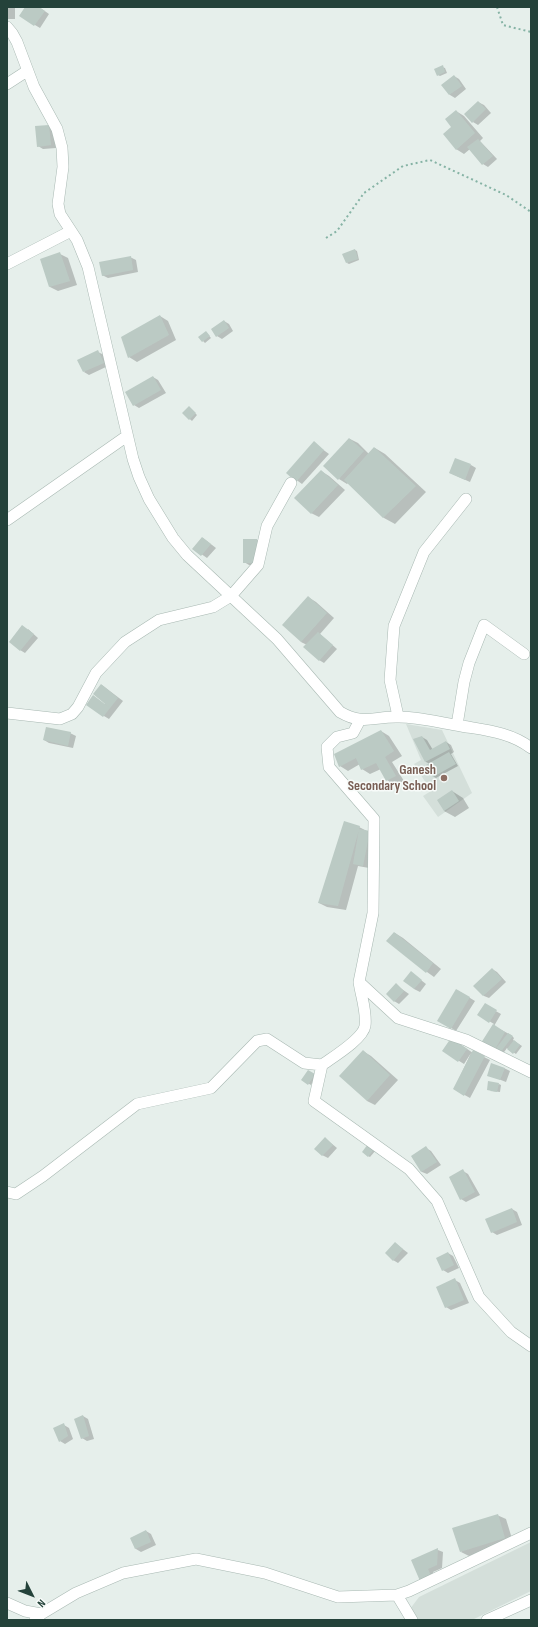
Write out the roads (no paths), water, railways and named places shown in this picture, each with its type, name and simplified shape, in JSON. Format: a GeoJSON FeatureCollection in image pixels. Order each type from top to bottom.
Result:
{"type":"FeatureCollection","features":[{"type":"Feature","properties":{"kind":"street"},"geometry":{"type":"LineString","coordinates":[[7,27],[17,42],[34,87],[57,129],[62,148],[63,167],[58,204],[60,214],[83,252],[88,267],[127,436],[139,477],[160,519],[173,538],[187,555],[277,639],[332,705],[348,717],[360,720],[372,720],[398,716],[420,718],[499,732],[531,748]]}},
{"type":"Feature","properties":{"kind":"street"},"geometry":{"type":"LineString","coordinates":[[7,84],[27,71]]}},
{"type":"Feature","properties":{"kind":"street"},"geometry":{"type":"LineString","coordinates":[[7,264],[71,231]]}},
{"type":"Feature","properties":{"kind":"street"},"geometry":{"type":"LineString","coordinates":[[7,520],[127,436]]}},
{"type":"Feature","properties":{"kind":"street"},"geometry":{"type":"LineString","coordinates":[[7,712],[60,719],[72,714],[78,707],[96,673],[125,642],[159,620],[213,607],[231,596],[258,565],[267,526],[291,483]]}},
{"type":"Feature","properties":{"kind":"street"},"geometry":{"type":"LineString","coordinates":[[398,716],[390,680],[394,626],[424,552],[466,499]]}},
{"type":"Feature","properties":{"kind":"street"},"geometry":{"type":"LineString","coordinates":[[457,725],[464,682],[469,663],[484,625],[524,654]]}},
{"type":"Feature","properties":{"kind":"street"},"geometry":{"type":"LineString","coordinates":[[360,720],[353,733],[337,737],[327,747],[328,768],[374,819],[373,913],[359,982],[365,1027],[360,1036],[322,1065],[314,1100],[409,1169],[437,1201],[479,1297],[511,1332],[531,1346]]}},
{"type":"Feature","properties":{"kind":"street"},"geometry":{"type":"LineString","coordinates":[[359,982],[398,1018],[466,1040],[531,1072]]}},
{"type":"Feature","properties":{"kind":"street"},"geometry":{"type":"LineString","coordinates":[[7,1192],[16,1194],[43,1176],[137,1104],[211,1088],[258,1041],[267,1039],[304,1063],[322,1065]]}},
{"type":"Feature","properties":{"kind":"street"},"geometry":{"type":"LineString","coordinates":[[7,1603],[38,1617],[76,1593],[123,1573],[196,1559],[265,1573],[338,1597],[397,1595],[409,1591],[531,1533]]}},
{"type":"Feature","properties":{"kind":"street"},"geometry":{"type":"LineString","coordinates":[[397,1595],[412,1620]]}},
{"type":"Feature","properties":{"kind":"street"},"geometry":{"type":"LineString","coordinates":[[487,1620],[531,1600]]}},
{"type":"Feature","properties":{"kind":"place","name":"Ganesh Secondary School"},"geometry":{"type":"Point","coordinates":[444,778]}}]}
